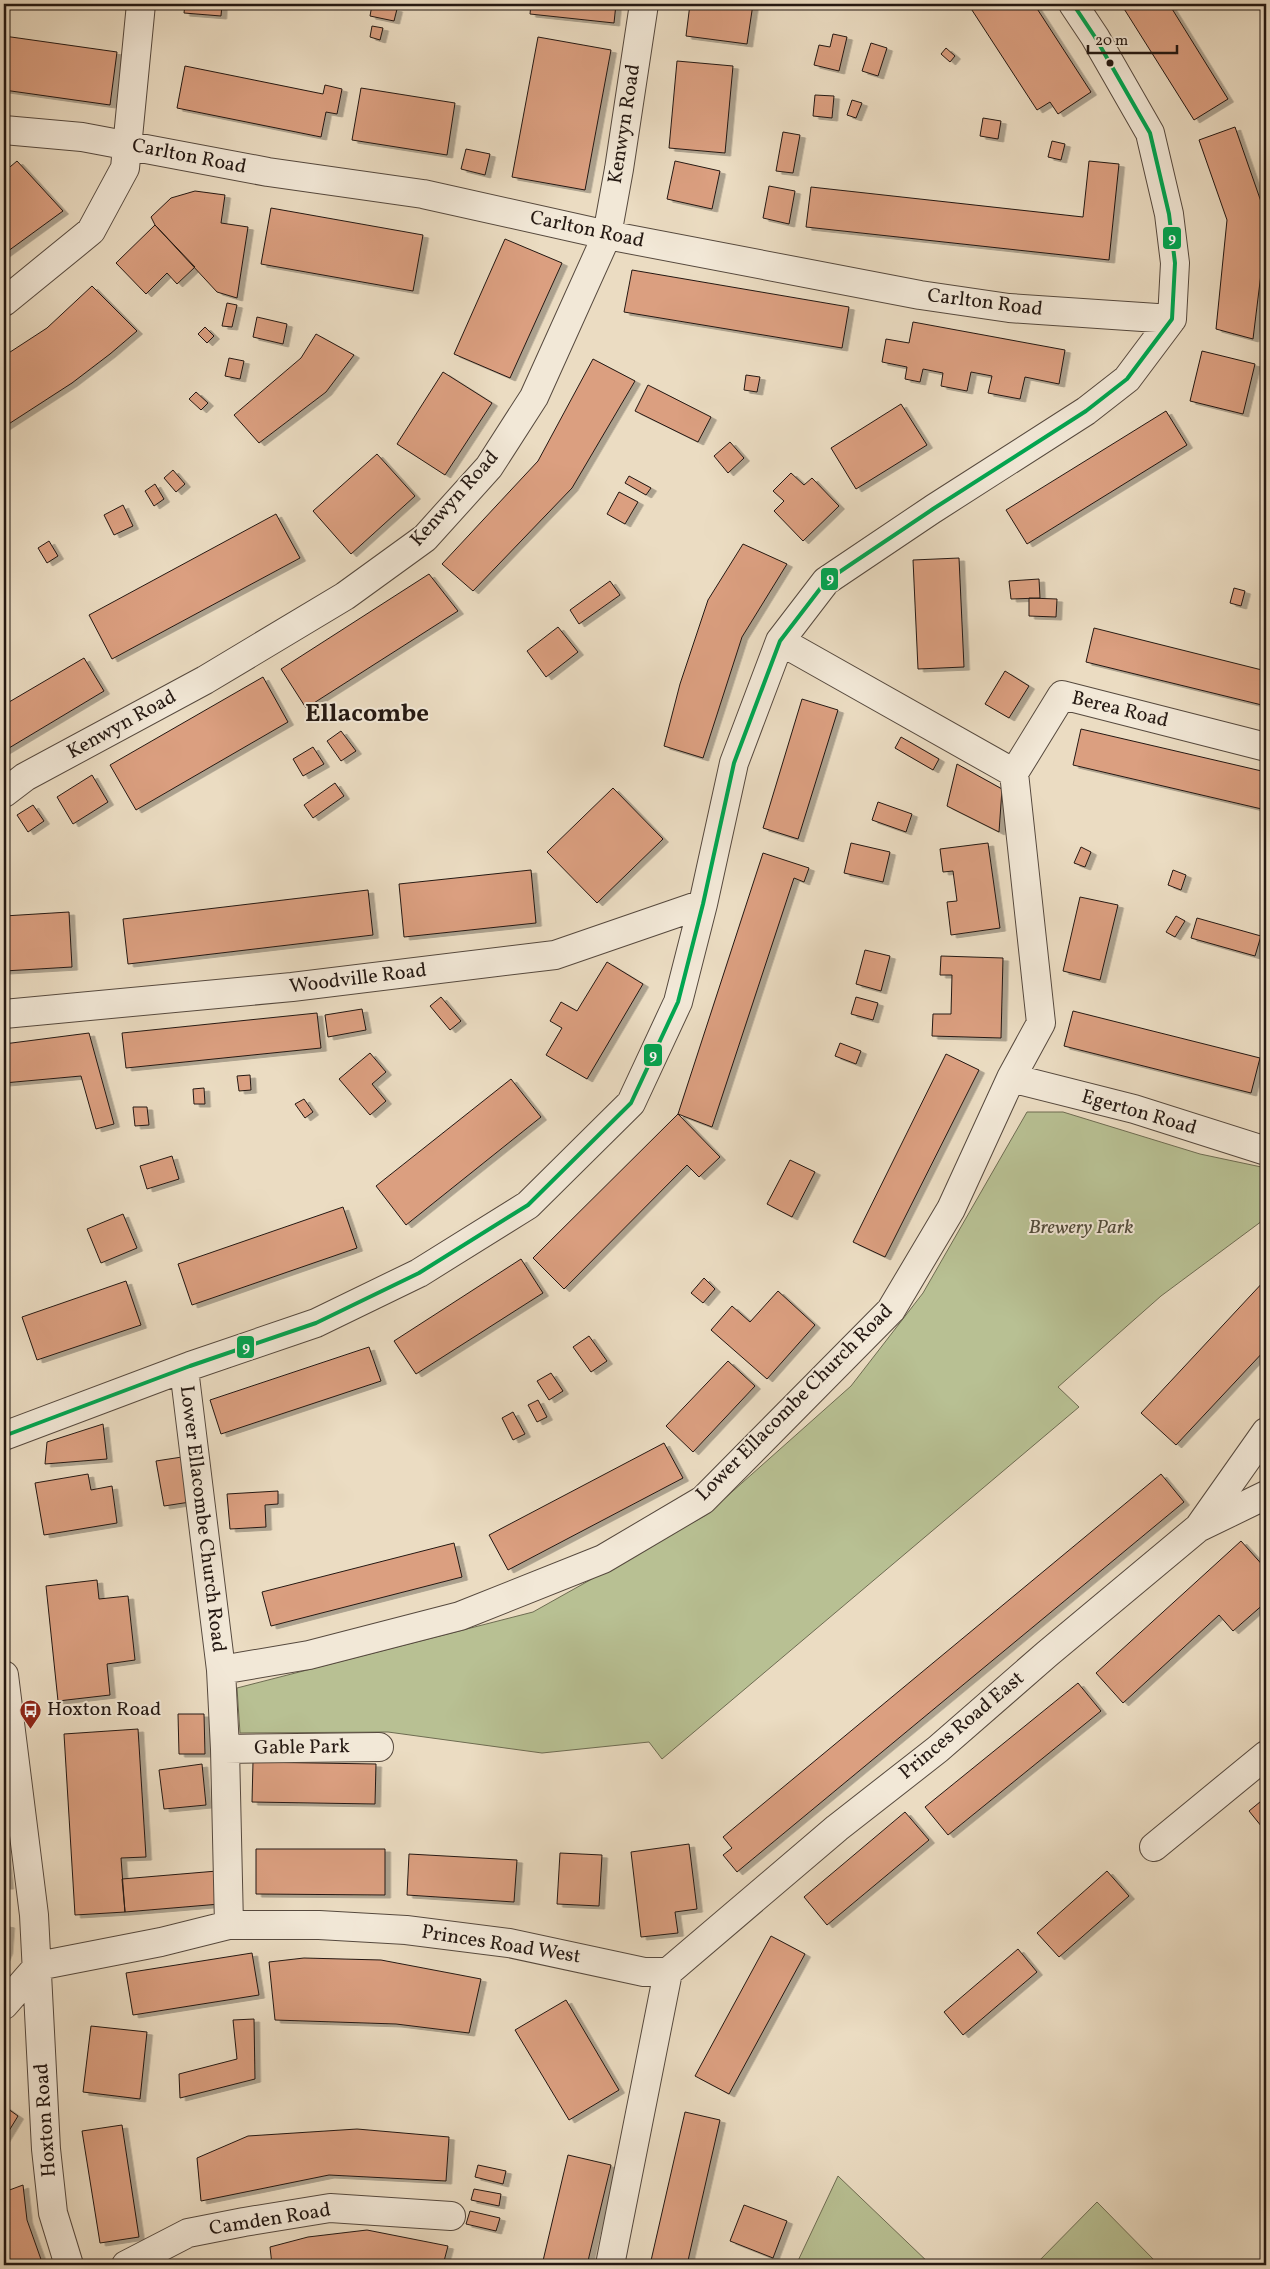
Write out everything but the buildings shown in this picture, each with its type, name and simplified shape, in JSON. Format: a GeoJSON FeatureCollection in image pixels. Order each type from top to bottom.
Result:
{"type":"FeatureCollection","features":[{"type":"Feature","properties":{"kind":"street"},"geometry":{"type":"LineString","coordinates":[[4,302],[91,231],[125,168],[141,4]]}},
{"type":"Feature","properties":{"kind":"street","name":"Kenwyn Road"},"geometry":{"type":"LineString","coordinates":[[4,793],[25,777],[205,680],[345,596],[425,538],[489,467],[534,397],[607,235],[644,4]]}},
{"type":"Feature","properties":{"kind":"street"},"geometry":{"type":"LineString","coordinates":[[4,1436],[184,1368],[316,1323],[419,1274],[528,1205],[631,1103],[678,1002],[703,904],[734,763],[780,641],[826,581],[933,509],[1086,411],[1127,379],[1172,319],[1175,263],[1169,214],[1150,133],[1095,37],[1073,4]]}},
{"type":"Feature","properties":{"kind":"street","name":"Carlton Road"},"geometry":{"type":"LineString","coordinates":[[4,130],[82,137],[268,172],[423,194],[607,235],[920,295],[1009,308],[1172,319]]}},
{"type":"Feature","properties":{"kind":"street"},"geometry":{"type":"LineString","coordinates":[[780,641],[1014,773]]}},
{"type":"Feature","properties":{"kind":"street","name":"Berea Road"},"geometry":{"type":"LineString","coordinates":[[1014,773],[1062,695],[1266,747]]}},
{"type":"Feature","properties":{"kind":"street","name":"Lower Ellacombe Church Road"},"geometry":{"type":"LineString","coordinates":[[221,1670],[309,1654],[460,1616],[603,1559],[703,1500],[891,1310],[951,1209],[1011,1078],[1041,1023],[1014,773]]}},
{"type":"Feature","properties":{"kind":"street","name":"Woodville Road"},"geometry":{"type":"LineString","coordinates":[[4,1014],[292,987],[555,955],[703,904]]}},
{"type":"Feature","properties":{"kind":"street","name":"Egerton Road"},"geometry":{"type":"LineString","coordinates":[[1011,1078],[1134,1109],[1266,1151]]}},
{"type":"Feature","properties":{"kind":"street","name":"Lower Ellacombe Church Road"},"geometry":{"type":"LineString","coordinates":[[184,1368],[221,1670],[225,1749],[229,1925]]}},
{"type":"Feature","properties":{"kind":"street"},"geometry":{"type":"LineString","coordinates":[[1198,1528],[1266,1432]]}},
{"type":"Feature","properties":{"kind":"street","name":"Princes Road East"},"geometry":{"type":"LineString","coordinates":[[668,1972],[837,1828],[938,1749],[1047,1654],[1198,1528],[1266,1495]]}},
{"type":"Feature","properties":{"kind":"street","name":"Hoxton Road"},"geometry":{"type":"LineString","coordinates":[[4,1675],[34,1915],[46,2149],[53,2213],[69,2265]]}},
{"type":"Feature","properties":{"kind":"street","name":"Gable Park"},"geometry":{"type":"LineString","coordinates":[[225,1749],[379,1747]]}},
{"type":"Feature","properties":{"kind":"street"},"geometry":{"type":"LineString","coordinates":[[1154,1847],[1266,1755]]}},
{"type":"Feature","properties":{"kind":"street","name":"Princes Road West"},"geometry":{"type":"LineString","coordinates":[[38,1966],[161,1942],[229,1925],[318,1925],[406,1930],[509,1943],[644,1972],[668,1972]]}},
{"type":"Feature","properties":{"kind":"street"},"geometry":{"type":"LineString","coordinates":[[4,2005],[38,1966]]}},
{"type":"Feature","properties":{"kind":"street"},"geometry":{"type":"LineString","coordinates":[[610,2265],[668,1972]]}},
{"type":"Feature","properties":{"kind":"street","name":"Camden Road"},"geometry":{"type":"LineString","coordinates":[[126,2265],[188,2233],[330,2208],[451,2216]]}},
{"type":"Feature","properties":{"kind":"green space","name":"Brewery Park"},"geometry":{"type":"Polygon","coordinates":[[[1027,1112],[1063,1112],[1200,1154],[1266,1168],[1266,1218],[1161,1296],[1058,1387],[1079,1407],[662,1759],[649,1742],[542,1753],[388,1732],[240,1733],[237,1688],[533,1612],[706,1515],[851,1386],[923,1293],[1027,1112]]]}},
{"type":"Feature","properties":{"kind":"green space"},"geometry":{"type":"Polygon","coordinates":[[[838,2176],[931,2265],[796,2265],[838,2176]]]}},
{"type":"Feature","properties":{"kind":"green space"},"geometry":{"type":"Polygon","coordinates":[[[1097,2202],[1156,2262],[1154,2265],[1035,2265],[1097,2202]]]}},
{"type":"Feature","properties":{"kind":"transit line","name":"9"},"geometry":{"type":"LineString","coordinates":[[4,1436],[190,1366],[316,1323],[419,1273],[528,1205],[631,1103],[678,1002],[703,904],[734,763],[780,641],[826,581],[933,509],[1086,411],[1127,379],[1172,319],[1175,263],[1169,214],[1150,133],[1095,37],[1073,4]]}},
{"type":"Feature","properties":{"kind":"place","name":"Hoxton Road"},"geometry":{"type":"Point","coordinates":[31,1729]}},
{"type":"Feature","properties":{"kind":"district","name":"Ellacombe"},"geometry":{"type":"Point","coordinates":[367,714]}}]}
